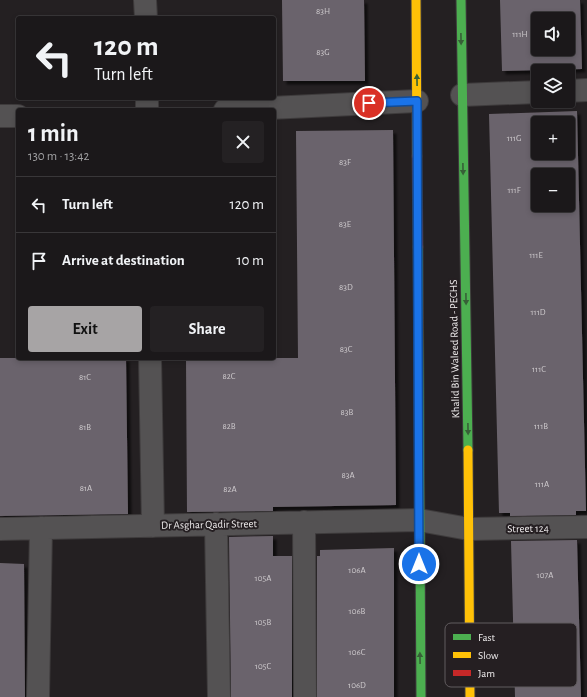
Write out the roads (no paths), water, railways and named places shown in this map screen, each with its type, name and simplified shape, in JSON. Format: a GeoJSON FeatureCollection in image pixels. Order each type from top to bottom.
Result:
{"type":"FeatureCollection","features":[{"type":"Feature","properties":{"kind":"main road"},"geometry":{"type":"LineString","coordinates":[[416,0],[420,697]]}},
{"type":"Feature","properties":{"kind":"main road","name":"Khalid Bin Waleed Road - PECHS"},"geometry":{"type":"LineString","coordinates":[[461,0],[470,623]]}},
{"type":"Feature","properties":{"kind":"main road","name":"Khalid Bin Waleed Road - PECHS"},"geometry":{"type":"LineString","coordinates":[[470,687],[470,697]]}},
{"type":"Feature","properties":{"kind":"street"},"geometry":{"type":"LineString","coordinates":[[146,0],[146,16]]}},
{"type":"Feature","properties":{"kind":"street"},"geometry":{"type":"LineString","coordinates":[[575,91],[587,90]]}},
{"type":"Feature","properties":{"kind":"street"},"geometry":{"type":"LineString","coordinates":[[462,95],[531,92]]}},
{"type":"Feature","properties":{"kind":"street"},"geometry":{"type":"LineString","coordinates":[[268,108],[417,101]]}},
{"type":"Feature","properties":{"kind":"street"},"geometry":{"type":"LineString","coordinates":[[0,116],[16,116]]}},
{"type":"Feature","properties":{"kind":"street"},"geometry":{"type":"LineString","coordinates":[[150,360],[153,526]]}},
{"type":"Feature","properties":{"kind":"street","name":"Street 124"},"geometry":{"type":"LineString","coordinates":[[419,520],[469,529],[587,527]]}},
{"type":"Feature","properties":{"kind":"street","name":"Dr Asghar Qadir Street"},"geometry":{"type":"LineString","coordinates":[[0,529],[419,520]]}},
{"type":"Feature","properties":{"kind":"street"},"geometry":{"type":"LineString","coordinates":[[304,522],[305,697]]}},
{"type":"Feature","properties":{"kind":"street"},"geometry":{"type":"LineString","coordinates":[[216,524],[219,697]]}},
{"type":"Feature","properties":{"kind":"street"},"geometry":{"type":"LineString","coordinates":[[38,697],[41,528]]}}]}
